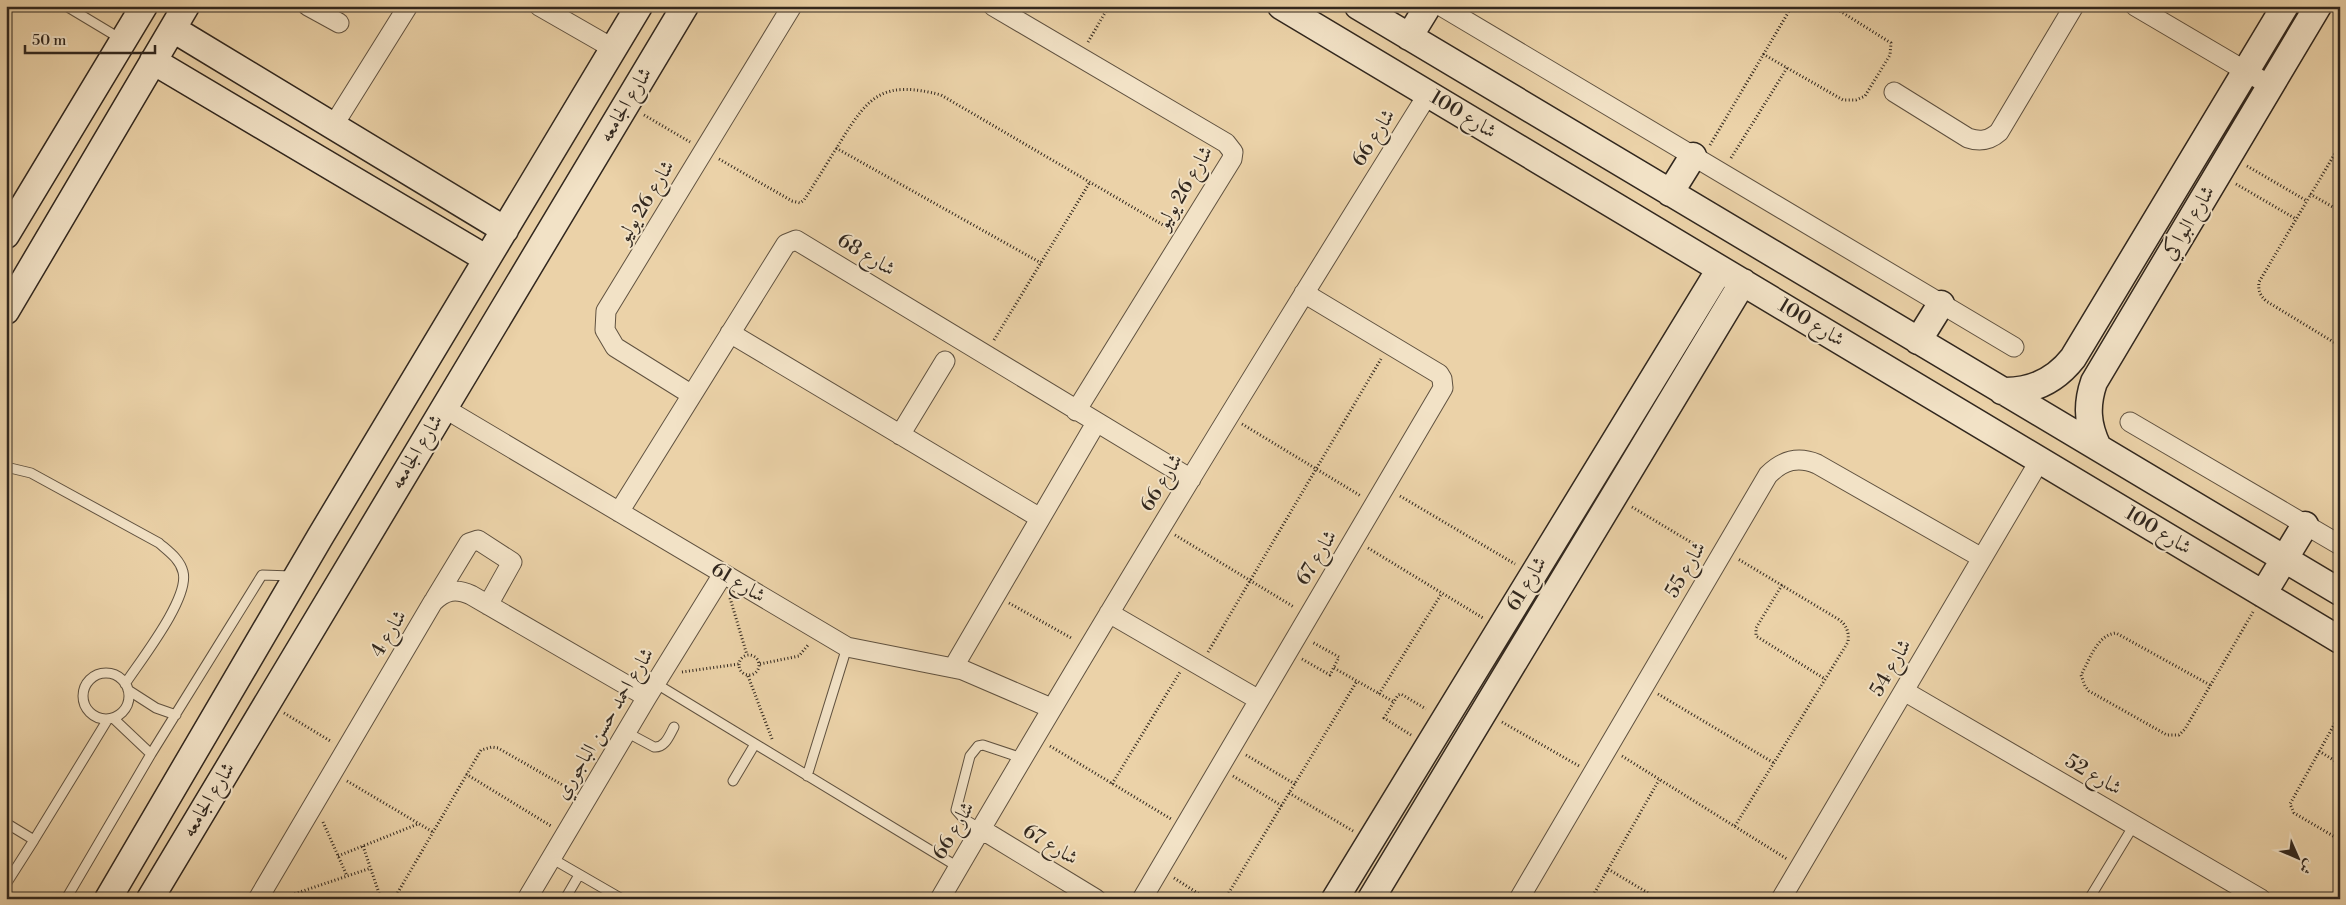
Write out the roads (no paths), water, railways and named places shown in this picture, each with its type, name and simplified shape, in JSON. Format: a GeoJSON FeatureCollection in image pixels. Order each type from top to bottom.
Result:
{"type":"FeatureCollection","features":[{"type":"Feature","properties":{"kind":"main road"},"geometry":{"type":"LineString","coordinates":[[6,311],[186,6]]}},
{"type":"Feature","properties":{"kind":"main road","name":"شارع الجامعه"},"geometry":{"type":"LineString","coordinates":[[108,899],[320,537],[639,6]]}},
{"type":"Feature","properties":{"kind":"main road","name":"شارع الجامعه"},"geometry":{"type":"LineString","coordinates":[[150,899],[685,6]]}},
{"type":"Feature","properties":{"kind":"main road","name":"شارع 100"},"geometry":{"type":"LineString","coordinates":[[1281,6],[2340,640]]}},
{"type":"Feature","properties":{"kind":"main road"},"geometry":{"type":"LineString","coordinates":[[1409,37],[1428,6]]}},
{"type":"Feature","properties":{"kind":"main road","name":"شارع البواكي"},"geometry":{"type":"LineString","coordinates":[[2002,391],[2026,390],[2042,384],[2057,375],[2073,358],[2285,6]]}},
{"type":"Feature","properties":{"kind":"main road","name":"شارع البواكي"},"geometry":{"type":"LineString","coordinates":[[2098,447],[2090,426],[2088,404],[2092,388],[2318,6]]}},
{"type":"Feature","properties":{"kind":"main road"},"geometry":{"type":"LineString","coordinates":[[6,235],[124,41],[138,8]]}},
{"type":"Feature","properties":{"kind":"main road","name":"شارع 100"},"geometry":{"type":"LineString","coordinates":[[1366,8],[1409,37],[2340,592]]}},
{"type":"Feature","properties":{"kind":"main road"},"geometry":{"type":"LineString","coordinates":[[173,28],[505,230]]}},
{"type":"Feature","properties":{"kind":"main road"},"geometry":{"type":"LineString","coordinates":[[153,61],[487,259]]}},
{"type":"Feature","properties":{"kind":"main road"},"geometry":{"type":"LineString","coordinates":[[1576,183],[1597,149]]}},
{"type":"Feature","properties":{"kind":"main road"},"geometry":{"type":"LineString","coordinates":[[550,156],[583,176]]}},
{"type":"Feature","properties":{"kind":"main road"},"geometry":{"type":"LineString","coordinates":[[1670,193],[1696,158]]}},
{"type":"Feature","properties":{"kind":"main road","name":"شارع 61"},"geometry":{"type":"LineString","coordinates":[[1334,899],[1720,269]]}},
{"type":"Feature","properties":{"kind":"main road","name":"شارع 61"},"geometry":{"type":"LineString","coordinates":[[1372,899],[1743,282]]}},
{"type":"Feature","properties":{"kind":"main road"},"geometry":{"type":"LineString","coordinates":[[1918,341],[1941,304]]}},
{"type":"Feature","properties":{"kind":"main road"},"geometry":{"type":"LineString","coordinates":[[2073,358],[2100,373]]}},
{"type":"Feature","properties":{"kind":"main road"},"geometry":{"type":"LineString","coordinates":[[2263,594],[2305,525]]}},
{"type":"Feature","properties":{"kind":"main road"},"geometry":{"type":"LineString","coordinates":[[320,537],[354,556]]}},
{"type":"Feature","properties":{"kind":"street"},"geometry":{"type":"LineString","coordinates":[[308,6],[339,23]]}},
{"type":"Feature","properties":{"kind":"street"},"geometry":{"type":"LineString","coordinates":[[333,126],[408,6]]}},
{"type":"Feature","properties":{"kind":"street"},"geometry":{"type":"LineString","coordinates":[[539,6],[614,49]]}},
{"type":"Feature","properties":{"kind":"street","name":"شارع 26 يوليو"},"geometry":{"type":"LineString","coordinates":[[692,395],[615,347],[605,330],[606,310],[792,6]]}},
{"type":"Feature","properties":{"kind":"street","name":"شارع 26 يوليو"},"geometry":{"type":"LineString","coordinates":[[993,6],[1080,55],[1232,148],[1232,159],[1076,411]]}},
{"type":"Feature","properties":{"kind":"street"},"geometry":{"type":"LineString","coordinates":[[1441,6],[2014,347]]}},
{"type":"Feature","properties":{"kind":"street"},"geometry":{"type":"LineString","coordinates":[[1894,92],[1968,138],[1988,140],[1999,132],[2074,6]]}},
{"type":"Feature","properties":{"kind":"street"},"geometry":{"type":"LineString","coordinates":[[2135,6],[2162,13],[2246,72],[2271,86]]}},
{"type":"Feature","properties":{"kind":"street","name":"شارع 66"},"geometry":{"type":"LineString","coordinates":[[940,899],[1051,708],[1229,415],[1428,94]]}},
{"type":"Feature","properties":{"kind":"street","name":"شارع 68"},"geometry":{"type":"LineString","coordinates":[[619,512],[786,244],[796,240],[1191,479]]}},
{"type":"Feature","properties":{"kind":"street","name":"شارع 67"},"geometry":{"type":"LineString","coordinates":[[1142,899],[1441,393],[1443,383],[1439,374],[1304,293]]}},
{"type":"Feature","properties":{"kind":"street"},"geometry":{"type":"LineString","coordinates":[[730,334],[1040,518]]}},
{"type":"Feature","properties":{"kind":"street"},"geometry":{"type":"LineString","coordinates":[[900,435],[944,361]]}},
{"type":"Feature","properties":{"kind":"street","name":"شارع 61"},"geometry":{"type":"LineString","coordinates":[[444,408],[847,646],[953,668],[1051,708]]}},
{"type":"Feature","properties":{"kind":"street"},"geometry":{"type":"LineString","coordinates":[[2130,422],[2340,545]]}},
{"type":"Feature","properties":{"kind":"street"},"geometry":{"type":"LineString","coordinates":[[953,668],[1096,423]]}},
{"type":"Feature","properties":{"kind":"street","name":"شارع 55"},"geometry":{"type":"LineString","coordinates":[[1519,899],[1768,475],[1781,464],[1796,459],[1807,460],[1817,464],[1982,558]]}},
{"type":"Feature","properties":{"kind":"street","name":"شارع 54"},"geometry":{"type":"LineString","coordinates":[[1781,899],[2040,460]]}},
{"type":"Feature","properties":{"kind":"street"},"geometry":{"type":"LineString","coordinates":[[433,602],[469,544],[478,540],[512,562],[488,605]]}},
{"type":"Feature","properties":{"kind":"street","name":"شارع احمد حسن الباجوري"},"geometry":{"type":"LineString","coordinates":[[527,899],[564,834],[723,574]]}},
{"type":"Feature","properties":{"kind":"street","name":"شارع 4"},"geometry":{"type":"LineString","coordinates":[[258,899],[433,602],[439,596],[455,590],[463,591],[488,605],[654,685]]}},
{"type":"Feature","properties":{"kind":"street"},"geometry":{"type":"LineString","coordinates":[[1109,613],[1259,700]]}},
{"type":"Feature","properties":{"kind":"street","name":"شارع 52"},"geometry":{"type":"LineString","coordinates":[[1904,691],[2260,899]]}},
{"type":"Feature","properties":{"kind":"street","name":"شارع 67"},"geometry":{"type":"LineString","coordinates":[[981,829],[1096,899]]}},
{"type":"Feature","properties":{"kind":"lane"},"geometry":{"type":"LineString","coordinates":[[66,6],[124,41]]}},
{"type":"Feature","properties":{"kind":"lane"},"geometry":{"type":"LineString","coordinates":[[6,467],[31,473],[159,543],[176,558],[184,572],[183,590],[169,617],[126,687],[126,707],[110,719],[6,884]]}},
{"type":"Feature","properties":{"kind":"lane"},"geometry":{"type":"LineString","coordinates":[[66,899],[151,754],[262,575],[298,576]]}},
{"type":"Feature","properties":{"kind":"lane"},"geometry":{"type":"LineString","coordinates":[[807,776],[847,646]]}},
{"type":"Feature","properties":{"kind":"lane"},"geometry":{"type":"LineString","coordinates":[[151,754],[110,719],[91,714],[86,708],[83,691],[87,683],[102,674],[111,674],[156,708],[176,715]]}},
{"type":"Feature","properties":{"kind":"lane"},"geometry":{"type":"LineString","coordinates":[[654,685],[958,867]]}},
{"type":"Feature","properties":{"kind":"lane"},"geometry":{"type":"LineString","coordinates":[[626,732],[658,748],[663,746],[674,727]]}},
{"type":"Feature","properties":{"kind":"lane"},"geometry":{"type":"LineString","coordinates":[[733,781],[755,744]]}},
{"type":"Feature","properties":{"kind":"lane"},"geometry":{"type":"LineString","coordinates":[[981,829],[964,819],[956,810],[970,756],[978,746],[983,745],[1022,758]]}},
{"type":"Feature","properties":{"kind":"lane"},"geometry":{"type":"LineString","coordinates":[[6,823],[34,840]]}},
{"type":"Feature","properties":{"kind":"lane"},"geometry":{"type":"LineString","coordinates":[[2088,899],[2134,824]]}},
{"type":"Feature","properties":{"kind":"lane"},"geometry":{"type":"LineString","coordinates":[[551,858],[622,899]]}},
{"type":"Feature","properties":{"kind":"lane"},"geometry":{"type":"LineString","coordinates":[[565,899],[579,874]]}}]}
